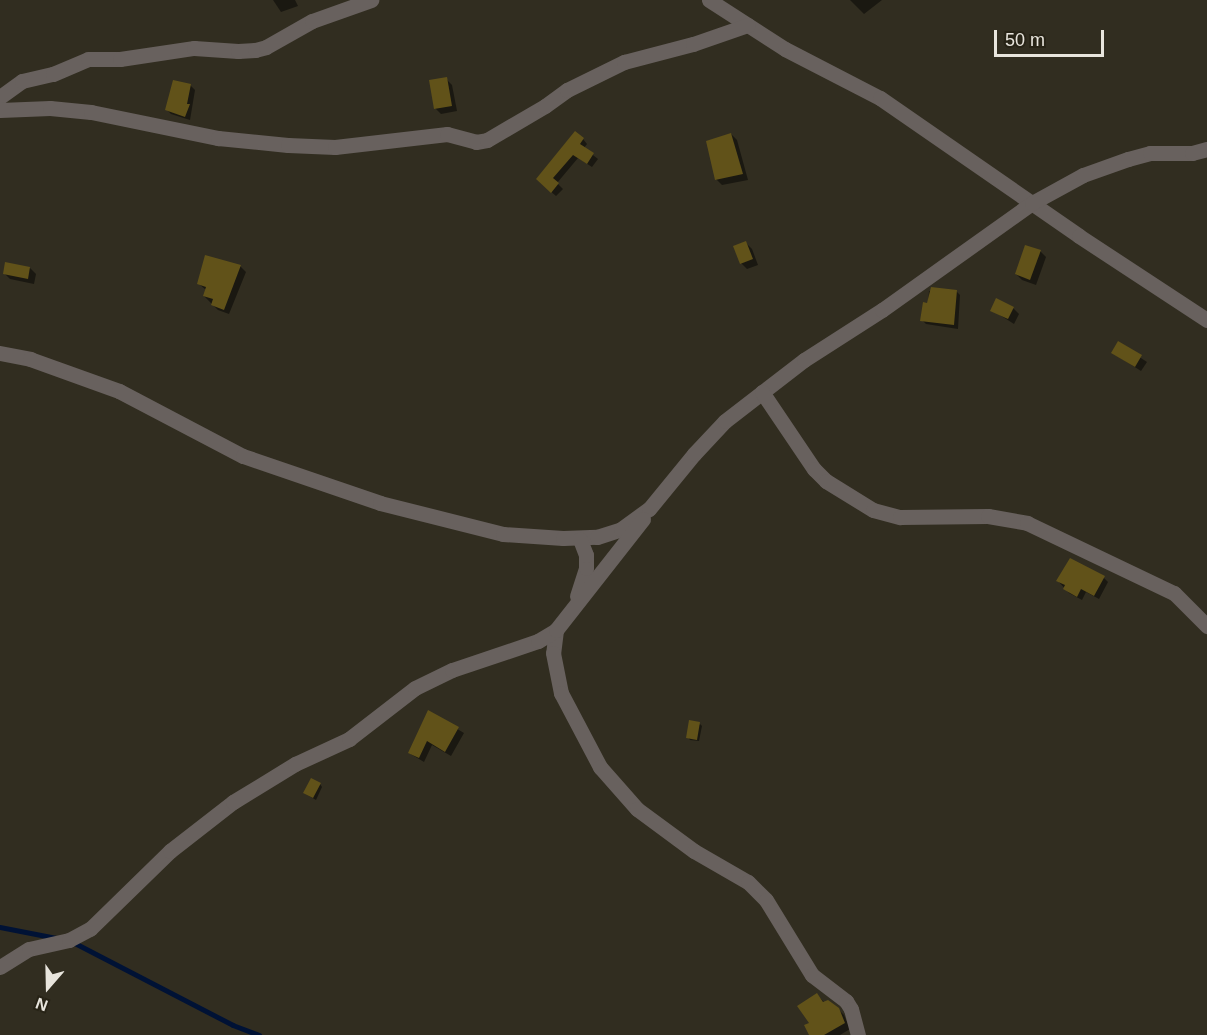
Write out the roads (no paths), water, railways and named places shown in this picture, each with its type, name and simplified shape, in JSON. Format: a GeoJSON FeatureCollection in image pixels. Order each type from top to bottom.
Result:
{"type":"FeatureCollection","features":[{"type":"Feature","properties":{"kind":"street"},"geometry":{"type":"LineString","coordinates":[[0,97],[22,81],[52,74],[88,59],[120,59],[194,48],[255,50],[312,21],[371,0]]}},
{"type":"Feature","properties":{"kind":"street"},"geometry":{"type":"LineString","coordinates":[[709,0],[785,49],[880,98],[1207,320]]}},
{"type":"Feature","properties":{"kind":"street"},"geometry":{"type":"LineString","coordinates":[[0,110],[50,108],[91,112],[218,138],[288,145],[346,146],[447,134],[476,142],[487,140],[545,106],[567,90],[624,62],[693,44],[748,25]]}},
{"type":"Feature","properties":{"kind":"street"},"geometry":{"type":"LineString","coordinates":[[0,967],[29,949],[80,935],[118,904],[170,851],[233,802],[295,764],[349,739],[415,688],[452,670],[538,641],[556,630],[649,509],[713,433],[825,344],[882,310],[1032,203],[1083,176],[1128,159],[1150,153],[1192,153],[1207,149]]}},
{"type":"Feature","properties":{"kind":"street"},"geometry":{"type":"LineString","coordinates":[[0,354],[30,359],[119,391],[243,456],[380,503],[457,524],[503,534],[580,539],[607,535],[621,529],[649,509]]}},
{"type":"Feature","properties":{"kind":"street"},"geometry":{"type":"LineString","coordinates":[[762,392],[814,469],[826,481],[873,510],[900,517],[988,516],[1027,523],[1173,593],[1207,626]]}},
{"type":"Feature","properties":{"kind":"street"},"geometry":{"type":"LineString","coordinates":[[573,608],[586,568],[586,555],[580,539]]}},
{"type":"Feature","properties":{"kind":"street"},"geometry":{"type":"LineString","coordinates":[[556,630],[553,653],[557,681],[571,717],[600,767],[637,809],[694,851],[748,882],[766,900],[812,975],[846,1001],[852,1009],[858,1035]]}},
{"type":"Feature","properties":{"kind":"waterway"},"geometry":{"type":"LineString","coordinates":[[0,927],[56,938]]}},
{"type":"Feature","properties":{"kind":"waterway"},"geometry":{"type":"LineString","coordinates":[[73,942],[233,1025],[259,1035]]}}]}
